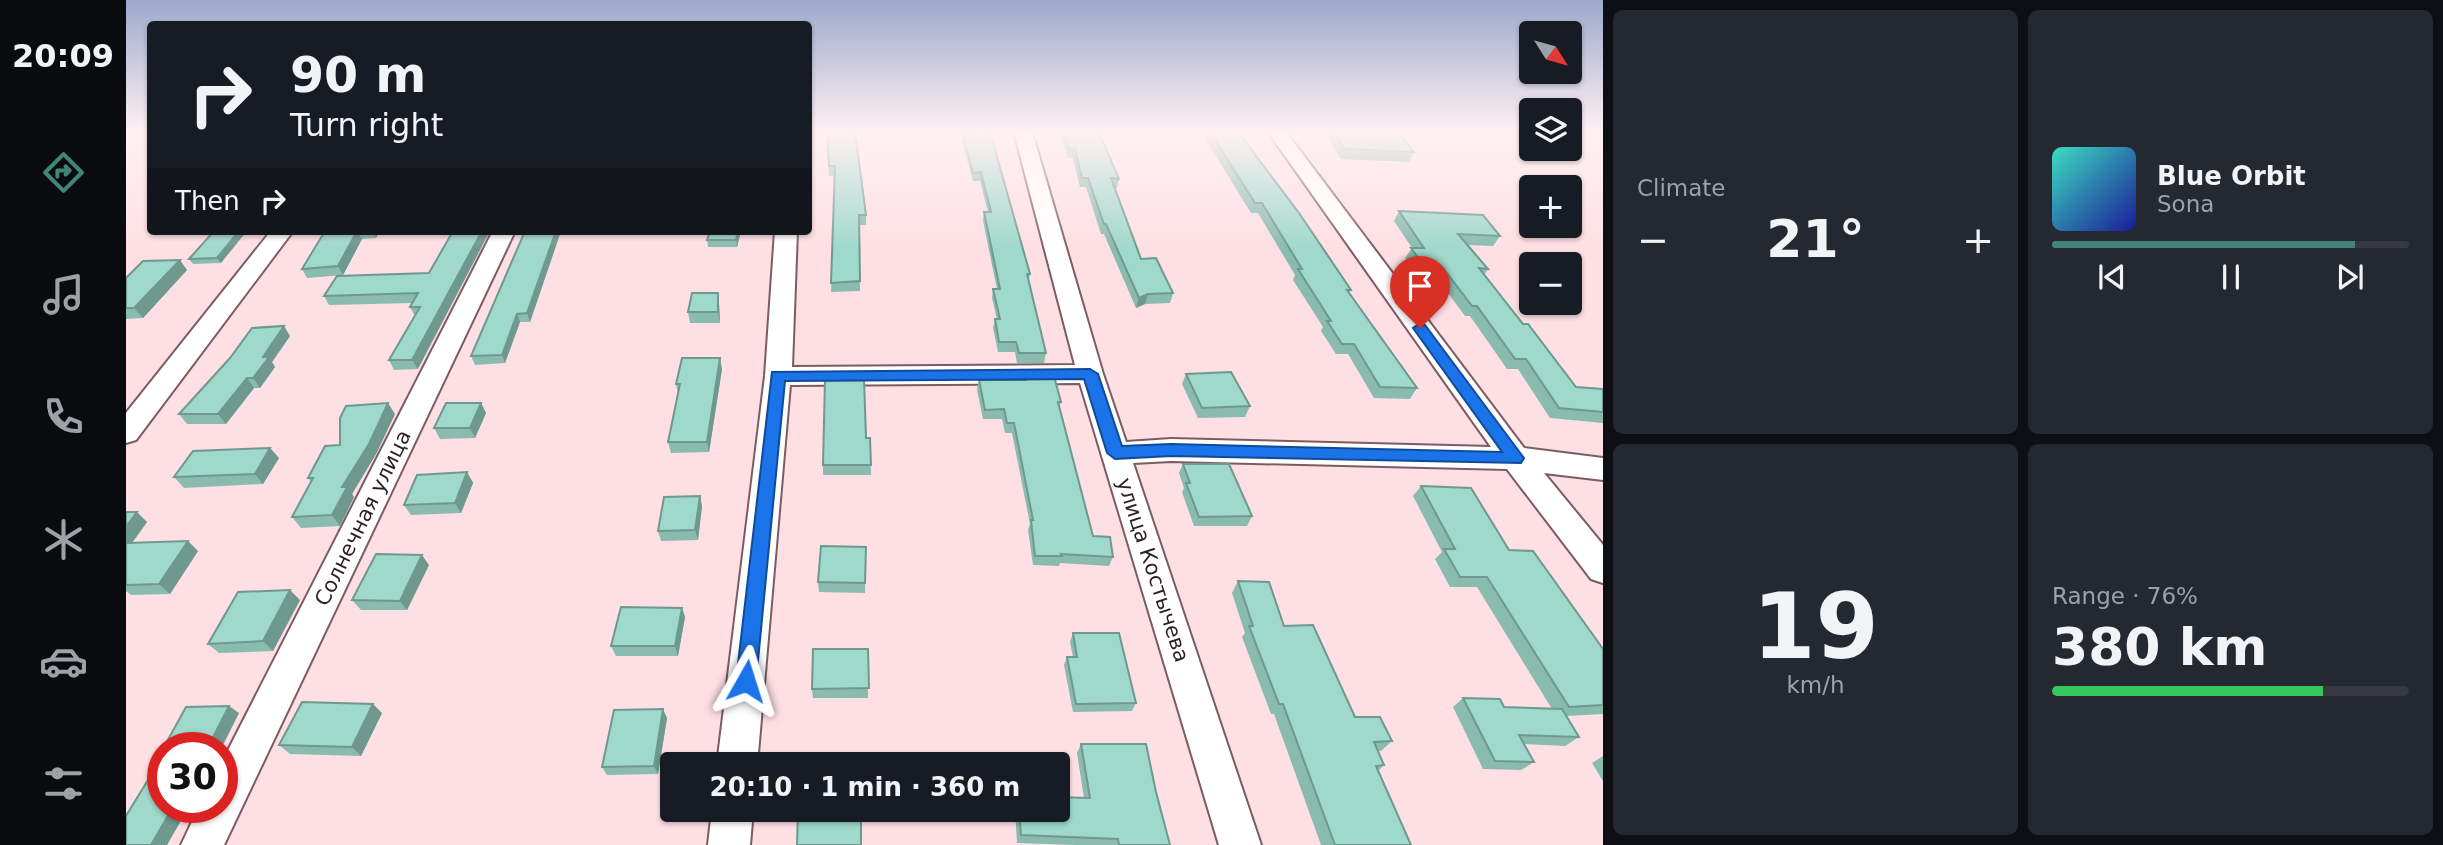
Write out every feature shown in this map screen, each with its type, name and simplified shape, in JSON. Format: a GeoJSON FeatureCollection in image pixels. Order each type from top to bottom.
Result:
{"type":"FeatureCollection","features":[{"type":"Feature","properties":{"kind":"street","name":"улица Костычева"},"geometry":{"type":"LineString","coordinates":[[1034,171],[1090,374],[1240,845]]}},
{"type":"Feature","properties":{"kind":"street"},"geometry":{"type":"LineString","coordinates":[[1306,171],[1515,458],[1603,569]]}},
{"type":"Feature","properties":{"kind":"street"},"geometry":{"type":"LineString","coordinates":[[126,433],[279,235]]}},
{"type":"Feature","properties":{"kind":"street","name":"Солнечная улица"},"geometry":{"type":"LineString","coordinates":[[238,773],[502,235]]}},
{"type":"Feature","properties":{"kind":"street"},"geometry":{"type":"LineString","coordinates":[[738,752],[778,376],[786,235]]}},
{"type":"Feature","properties":{"kind":"street"},"geometry":{"type":"LineString","coordinates":[[778,376],[1090,374]]}},
{"type":"Feature","properties":{"kind":"street"},"geometry":{"type":"LineString","coordinates":[[1115,453],[1171,450],[1515,458],[1603,468]]}},
{"type":"Feature","properties":{"kind":"street"},"geometry":{"type":"LineString","coordinates":[[729,845],[732,822]]}},
{"type":"Feature","properties":{"kind":"street","name":"Солнечная улица"},"geometry":{"type":"LineString","coordinates":[[202,845],[213,823]]}},
{"type":"Feature","properties":{"kind":"building"},"geometry":{"type":"Polygon","coordinates":[[[835,171],[860,171],[866,215],[859,215],[860,281],[831,283],[835,171]]]}},
{"type":"Feature","properties":{"kind":"building"},"geometry":{"type":"Polygon","coordinates":[[[973,171],[1001,171],[1030,274],[1027,274],[1046,353],[1019,353],[1016,342],[999,342],[995,319],[1000,319],[993,289],[1000,289],[984,212],[991,212],[981,172],[973,171]]]}},
{"type":"Feature","properties":{"kind":"building"},"geometry":{"type":"Polygon","coordinates":[[[1080,171],[1116,171],[1119,179],[1111,178],[1141,259],[1156,258],[1173,293],[1148,294],[1139,298],[1104,224],[1088,178],[1082,178],[1080,171]]]}},
{"type":"Feature","properties":{"kind":"building"},"geometry":{"type":"Polygon","coordinates":[[[1235,171],[1268,171],[1299,213],[1351,290],[1347,290],[1417,388],[1380,387],[1354,344],[1342,344],[1327,321],[1331,321],[1298,269],[1302,269],[1262,203],[1255,203],[1235,171]]]}},
{"type":"Feature","properties":{"kind":"building"},"geometry":{"type":"Polygon","coordinates":[[[1399,211],[1483,215],[1500,236],[1458,234],[1488,269],[1479,268],[1523,324],[1528,324],[1576,387],[1603,389],[1603,412],[1559,408],[1526,359],[1515,359],[1477,306],[1472,306],[1443,268],[1426,268],[1411,248],[1424,248],[1399,211]]]}},
{"type":"Feature","properties":{"kind":"building"},"geometry":{"type":"Polygon","coordinates":[[[210,235],[236,235],[217,258],[189,259],[210,235]]]}},
{"type":"Feature","properties":{"kind":"building"},"geometry":{"type":"Polygon","coordinates":[[[323,235],[355,235],[338,266],[302,269],[323,235]]]}},
{"type":"Feature","properties":{"kind":"building"},"geometry":{"type":"Polygon","coordinates":[[[451,235],[480,235],[412,360],[389,360],[420,307],[410,307],[418,293],[324,296],[337,276],[429,273],[451,235]]]}},
{"type":"Feature","properties":{"kind":"building"},"geometry":{"type":"Polygon","coordinates":[[[523,235],[555,235],[527,313],[517,314],[502,355],[471,356],[523,235]]]}},
{"type":"Feature","properties":{"kind":"building"},"geometry":{"type":"Polygon","coordinates":[[[709,235],[737,235],[736,240],[707,240],[709,235]]]}},
{"type":"Feature","properties":{"kind":"building"},"geometry":{"type":"Polygon","coordinates":[[[180,260],[134,308],[126,308],[126,278],[143,261],[180,260]]]}},
{"type":"Feature","properties":{"kind":"building"},"geometry":{"type":"Polygon","coordinates":[[[692,293],[718,293],[718,312],[688,312],[692,293]]]}},
{"type":"Feature","properties":{"kind":"building"},"geometry":{"type":"Polygon","coordinates":[[[284,326],[263,357],[269,357],[253,378],[247,378],[218,414],[179,414],[230,358],[252,328],[284,326]]]}},
{"type":"Feature","properties":{"kind":"building"},"geometry":{"type":"Polygon","coordinates":[[[682,358],[720,358],[707,442],[668,442],[680,384],[676,384],[682,358]]]}},
{"type":"Feature","properties":{"kind":"building"},"geometry":{"type":"Polygon","coordinates":[[[1231,372],[1250,406],[1202,408],[1186,374],[1231,372]]]}},
{"type":"Feature","properties":{"kind":"building"},"geometry":{"type":"Polygon","coordinates":[[[1024,376],[1054,376],[1061,402],[1058,402],[1093,536],[1110,537],[1113,557],[1061,554],[1062,556],[1035,556],[1033,520],[1014,423],[1007,423],[1004,409],[985,410],[979,380],[1025,380],[1024,376]]]}},
{"type":"Feature","properties":{"kind":"building"},"geometry":{"type":"Polygon","coordinates":[[[864,378],[866,438],[870,438],[871,465],[823,465],[825,379],[864,378]]]}},
{"type":"Feature","properties":{"kind":"building"},"geometry":{"type":"Polygon","coordinates":[[[388,403],[369,444],[342,487],[347,487],[332,515],[292,517],[313,478],[308,478],[325,446],[340,445],[340,418],[346,406],[388,403]]]}},
{"type":"Feature","properties":{"kind":"building"},"geometry":{"type":"Polygon","coordinates":[[[446,403],[481,403],[470,428],[434,428],[446,403]]]}},
{"type":"Feature","properties":{"kind":"building"},"geometry":{"type":"Polygon","coordinates":[[[270,448],[255,474],[174,477],[193,451],[270,448]]]}},
{"type":"Feature","properties":{"kind":"building"},"geometry":{"type":"Polygon","coordinates":[[[1183,464],[1229,464],[1252,516],[1199,517],[1186,483],[1190,483],[1183,464]]]}},
{"type":"Feature","properties":{"kind":"building"},"geometry":{"type":"Polygon","coordinates":[[[467,472],[455,503],[404,505],[417,475],[467,472]]]}},
{"type":"Feature","properties":{"kind":"building"},"geometry":{"type":"Polygon","coordinates":[[[1421,486],[1471,488],[1509,550],[1533,551],[1603,649],[1603,705],[1569,707],[1487,577],[1460,577],[1444,549],[1455,549],[1421,486]]]}},
{"type":"Feature","properties":{"kind":"building"},"geometry":{"type":"Polygon","coordinates":[[[700,496],[695,530],[658,531],[664,497],[700,496]]]}},
{"type":"Feature","properties":{"kind":"building"},"geometry":{"type":"Polygon","coordinates":[[[126,512],[137,512],[126,527],[126,512]]]}},
{"type":"Feature","properties":{"kind":"building"},"geometry":{"type":"Polygon","coordinates":[[[188,541],[159,584],[126,585],[126,543],[188,541]]]}},
{"type":"Feature","properties":{"kind":"building"},"geometry":{"type":"Polygon","coordinates":[[[821,546],[866,547],[865,583],[818,582],[821,546]]]}},
{"type":"Feature","properties":{"kind":"building"},"geometry":{"type":"Polygon","coordinates":[[[376,554],[422,555],[400,601],[352,600],[376,554]]]}},
{"type":"Feature","properties":{"kind":"building"},"geometry":{"type":"Polygon","coordinates":[[[1238,581],[1269,582],[1284,626],[1313,625],[1355,717],[1380,717],[1392,741],[1374,742],[1384,765],[1376,766],[1411,845],[1335,845],[1283,704],[1279,704],[1249,626],[1253,626],[1238,581]]]}},
{"type":"Feature","properties":{"kind":"building"},"geometry":{"type":"Polygon","coordinates":[[[290,590],[263,641],[208,644],[238,592],[290,590]]]}},
{"type":"Feature","properties":{"kind":"building"},"geometry":{"type":"Polygon","coordinates":[[[621,607],[682,608],[675,646],[611,646],[621,607]]]}},
{"type":"Feature","properties":{"kind":"building"},"geometry":{"type":"Polygon","coordinates":[[[1073,633],[1119,633],[1136,703],[1076,704],[1067,657],[1077,657],[1073,633]]]}},
{"type":"Feature","properties":{"kind":"building"},"geometry":{"type":"Polygon","coordinates":[[[813,649],[868,649],[869,688],[812,689],[813,649]]]}},
{"type":"Feature","properties":{"kind":"building"},"geometry":{"type":"Polygon","coordinates":[[[1463,698],[1500,699],[1504,707],[1562,709],[1579,737],[1519,735],[1534,762],[1495,761],[1463,698]]]}},
{"type":"Feature","properties":{"kind":"building"},"geometry":{"type":"Polygon","coordinates":[[[302,702],[373,704],[352,747],[279,745],[302,702]]]}},
{"type":"Feature","properties":{"kind":"building"},"geometry":{"type":"Polygon","coordinates":[[[229,706],[216,732],[172,732],[186,707],[229,706]]]}},
{"type":"Feature","properties":{"kind":"building"},"geometry":{"type":"Polygon","coordinates":[[[663,709],[654,766],[602,767],[614,710],[663,709]]]}},
{"type":"Feature","properties":{"kind":"building"},"geometry":{"type":"Polygon","coordinates":[[[1081,744],[1146,744],[1170,845],[1119,845],[1118,839],[1021,835],[1020,822],[1070,822],[1070,797],[1090,798],[1081,744]]]}},
{"type":"Feature","properties":{"kind":"building"},"geometry":{"type":"Polygon","coordinates":[[[147,782],[147,823],[164,823],[151,845],[126,845],[126,816],[147,782]]]}},
{"type":"Feature","properties":{"kind":"building"},"geometry":{"type":"Polygon","coordinates":[[[798,822],[861,822],[861,845],[797,845],[798,822]]]}},
{"type":"Feature","properties":{"kind":"route"},"geometry":{"type":"LineString","coordinates":[[746,681],[778,376],[1090,374],[1115,453],[1171,450],[1515,458],[1420,328]]}}]}
